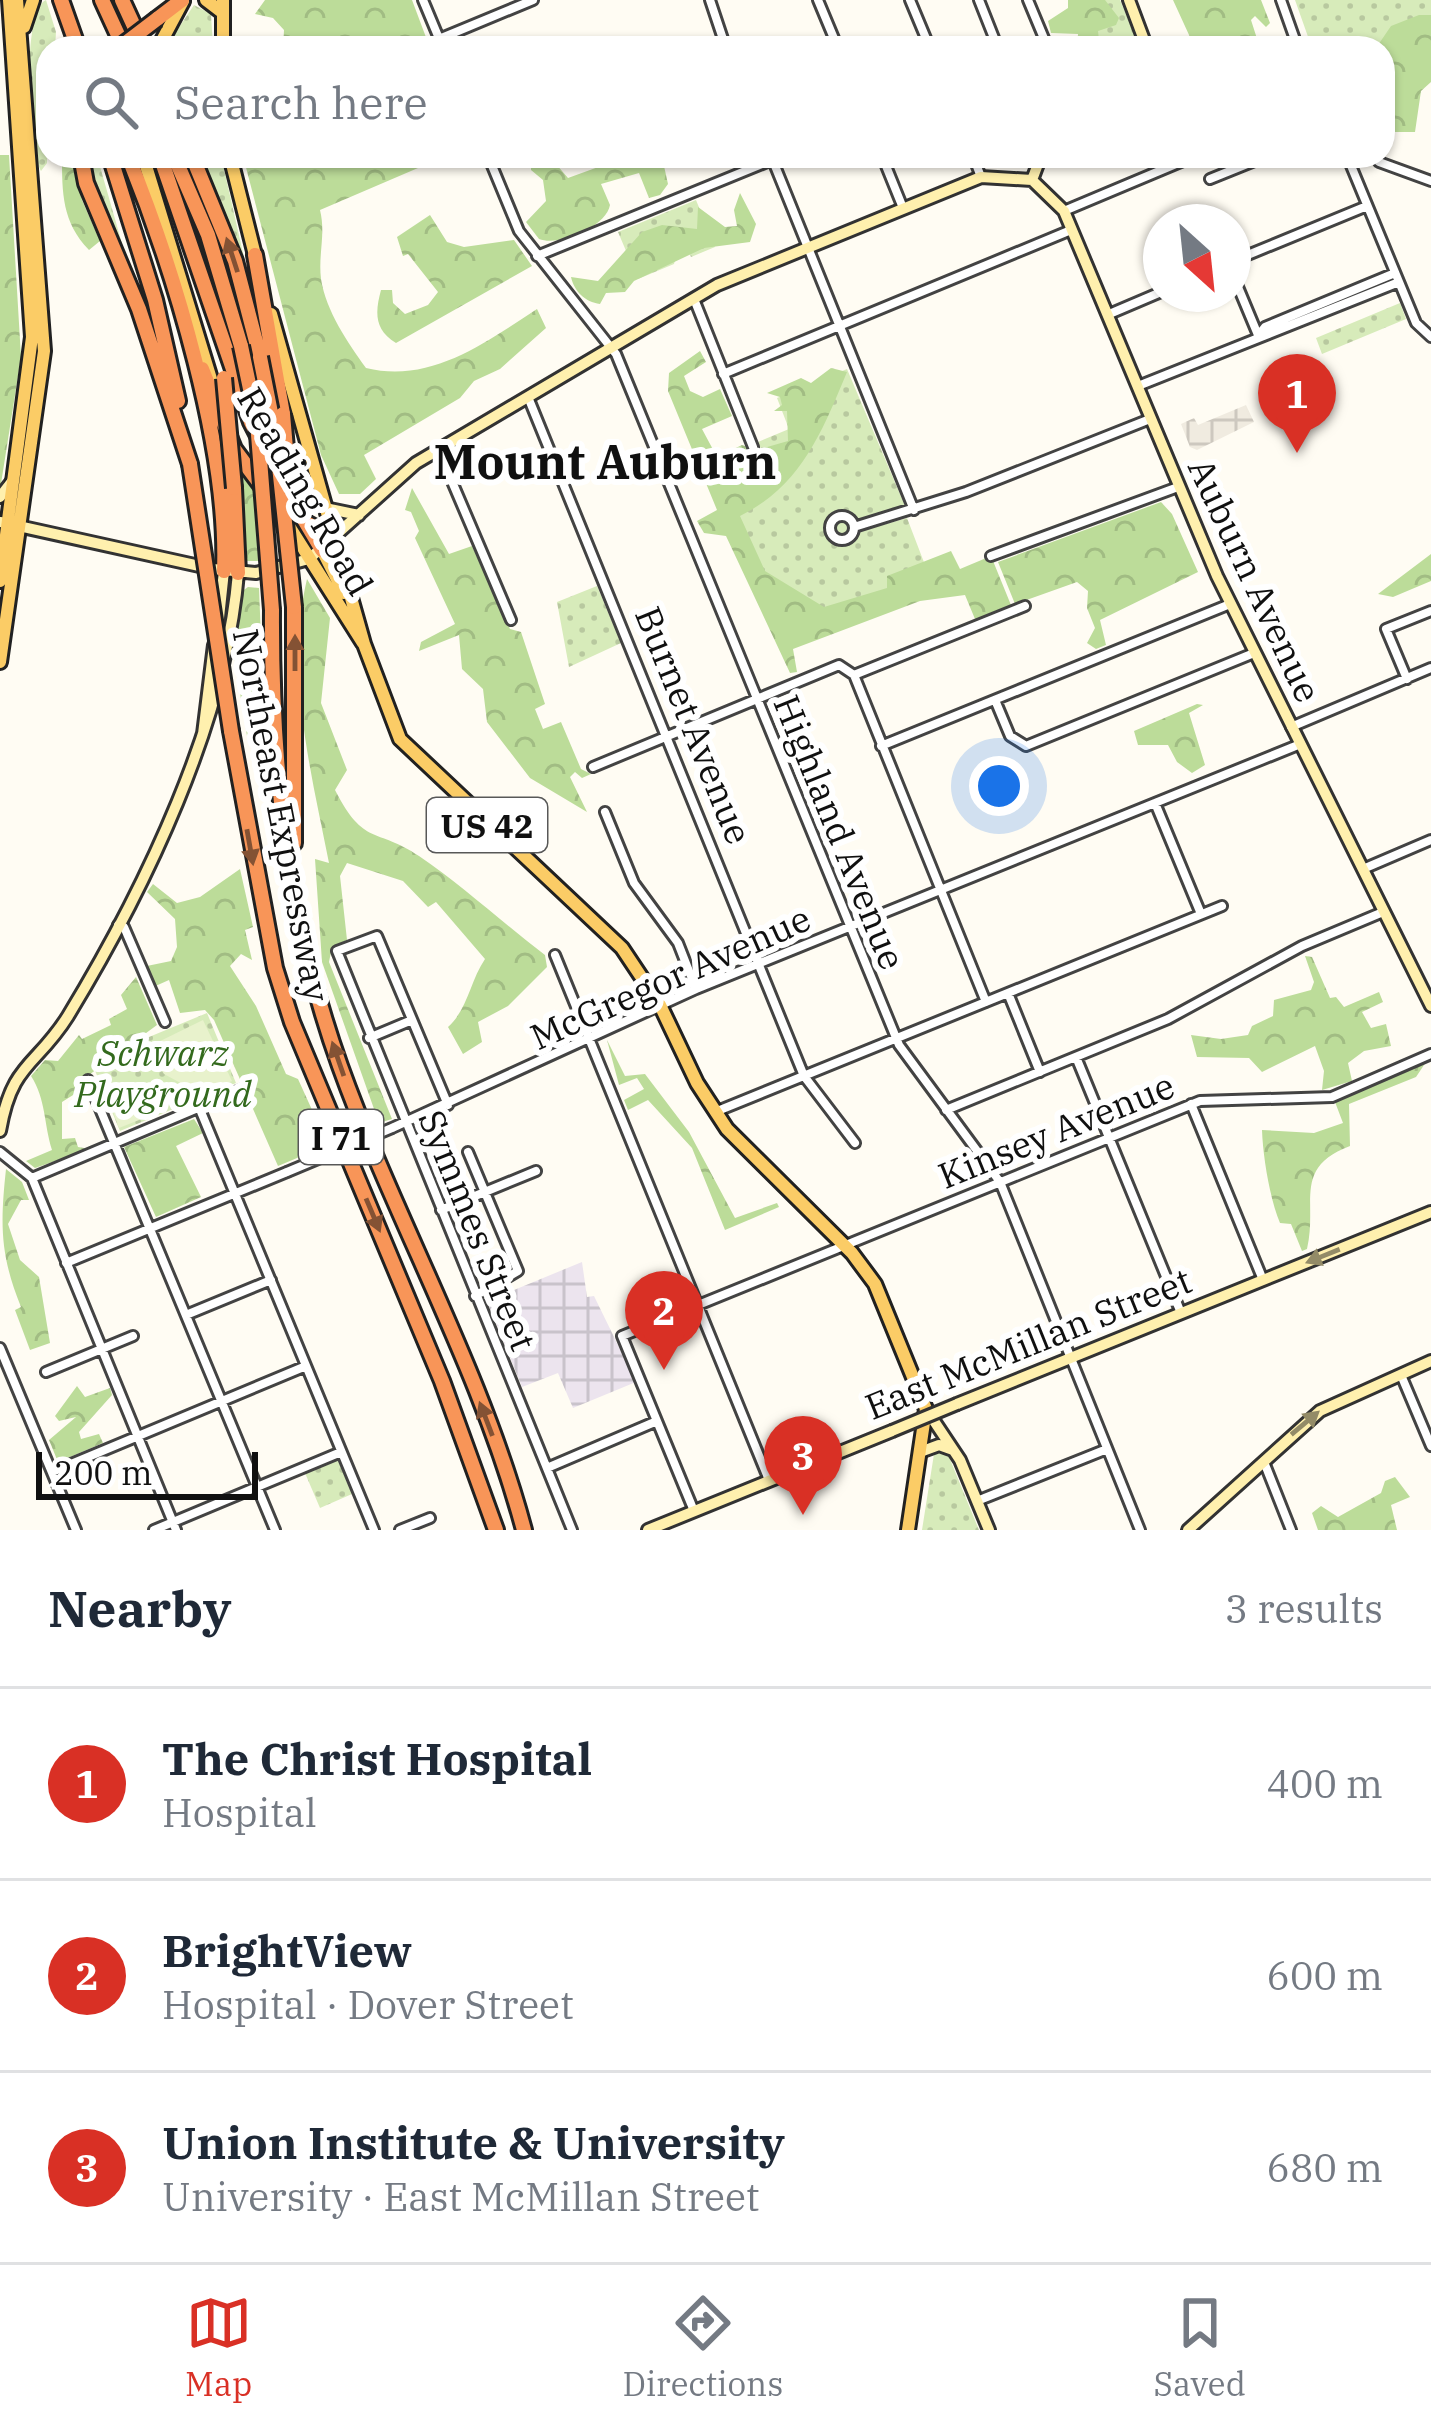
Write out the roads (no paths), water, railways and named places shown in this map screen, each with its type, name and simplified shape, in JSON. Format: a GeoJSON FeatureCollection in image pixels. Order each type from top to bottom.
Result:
{"type":"FeatureCollection","features":[{"type":"Feature","properties":{"kind":"highway"},"geometry":{"type":"LineString","coordinates":[[61,0],[74,36]]}},
{"type":"Feature","properties":{"kind":"highway"},"geometry":{"type":"LineString","coordinates":[[102,0],[117,36]]}},
{"type":"Feature","properties":{"kind":"highway"},"geometry":{"type":"LineString","coordinates":[[122,0],[138,36]]}},
{"type":"Feature","properties":{"kind":"highway"},"geometry":{"type":"LineString","coordinates":[[136,36],[183,0]]}},
{"type":"Feature","properties":{"kind":"highway"},"geometry":{"type":"LineString","coordinates":[[83,168],[154,330]]}},
{"type":"Feature","properties":{"kind":"highway","name":"Northeast Expressway"},"geometry":{"type":"LineString","coordinates":[[113,168],[190,464],[258,887],[286,1004],[442,1381],[496,1530]]}},
{"type":"Feature","properties":{"kind":"highway"},"geometry":{"type":"LineString","coordinates":[[132,168],[190,343],[233,449],[270,497]]}},
{"type":"Feature","properties":{"kind":"highway"},"geometry":{"type":"LineString","coordinates":[[164,168],[251,422],[315,554]]}},
{"type":"Feature","properties":{"kind":"highway","name":"Northeast Expressway"},"geometry":{"type":"LineString","coordinates":[[179,168],[208,235],[241,346],[257,422],[272,610],[278,770],[301,938],[341,1070],[482,1406],[524,1530]]}},
{"type":"Feature","properties":{"kind":"highway"},"geometry":{"type":"LineString","coordinates":[[198,168],[235,261],[260,357],[276,438],[294,607]]}},
{"type":"Feature","properties":{"kind":"highway"},"geometry":{"type":"LineString","coordinates":[[255,255],[283,414],[294,607],[292,816],[301,938]]}},
{"type":"Feature","properties":{"kind":"highway"},"geometry":{"type":"LineString","coordinates":[[220,336],[234,488],[231,572]]}},
{"type":"Feature","properties":{"kind":"highway"},"geometry":{"type":"LineString","coordinates":[[190,343],[231,572]]}},
{"type":"Feature","properties":{"kind":"highway"},"geometry":{"type":"LineString","coordinates":[[302,519],[334,538]]}},
{"type":"Feature","properties":{"kind":"main road"},"geometry":{"type":"LineString","coordinates":[[0,581],[2,548],[44,342],[22,34],[13,0]]}},
{"type":"Feature","properties":{"kind":"main road"},"geometry":{"type":"LineString","coordinates":[[0,662],[14,478],[32,337],[13,0]]}},
{"type":"Feature","properties":{"kind":"main road"},"geometry":{"type":"LineString","coordinates":[[22,34],[33,0]]}},
{"type":"Feature","properties":{"kind":"main road"},"geometry":{"type":"LineString","coordinates":[[164,36],[183,0]]}},
{"type":"Feature","properties":{"kind":"main road"},"geometry":{"type":"LineString","coordinates":[[206,0],[223,7]]}},
{"type":"Feature","properties":{"kind":"main road"},"geometry":{"type":"LineString","coordinates":[[1130,0],[1143,36]]}},
{"type":"Feature","properties":{"kind":"main road","name":"Reading Road"},"geometry":{"type":"LineString","coordinates":[[147,168],[215,394],[270,497],[315,554],[364,644],[407,751],[622,948],[660,1005],[715,1112],[875,1284],[926,1409]]}},
{"type":"Feature","properties":{"kind":"main road","name":"Reading Road"},"geometry":{"type":"LineString","coordinates":[[233,168],[364,644]]}},
{"type":"Feature","properties":{"kind":"main road"},"geometry":{"type":"LineString","coordinates":[[10,525],[231,572],[315,554],[383,488],[694,299],[808,246],[981,177],[1032,180],[1036,168]]}},
{"type":"Feature","properties":{"kind":"main road","name":"Auburn Avenue"},"geometry":{"type":"LineString","coordinates":[[1032,180],[1064,211],[1230,604],[1429,998]]}},
{"type":"Feature","properties":{"kind":"main road"},"geometry":{"type":"LineString","coordinates":[[0,497],[14,478]]}},
{"type":"Feature","properties":{"kind":"main road"},"geometry":{"type":"LineString","coordinates":[[325,508],[359,515]]}},
{"type":"Feature","properties":{"kind":"main road"},"geometry":{"type":"LineString","coordinates":[[315,554],[360,618]]}},
{"type":"Feature","properties":{"kind":"main road"},"geometry":{"type":"LineString","coordinates":[[0,1131],[11,1083],[66,1020],[193,768],[225,660],[231,572]]}},
{"type":"Feature","properties":{"kind":"main road","name":"East McMillan Street"},"geometry":{"type":"LineString","coordinates":[[648,1530],[1431,1212]]}},
{"type":"Feature","properties":{"kind":"main road"},"geometry":{"type":"LineString","coordinates":[[1187,1530],[1320,1411],[1431,1361]]}},
{"type":"Feature","properties":{"kind":"main road"},"geometry":{"type":"LineString","coordinates":[[926,1409],[956,1451],[989,1530]]}},
{"type":"Feature","properties":{"kind":"main road"},"geometry":{"type":"LineString","coordinates":[[908,1530],[926,1409]]}},
{"type":"Feature","properties":{"kind":"main road"},"geometry":{"type":"LineString","coordinates":[[920,1452],[939,1445],[956,1451]]}},
{"type":"Feature","properties":{"kind":"street"},"geometry":{"type":"LineString","coordinates":[[423,0],[438,36]]}},
{"type":"Feature","properties":{"kind":"street"},"geometry":{"type":"LineString","coordinates":[[456,36],[532,0]]}},
{"type":"Feature","properties":{"kind":"street"},"geometry":{"type":"LineString","coordinates":[[818,0],[833,36]]}},
{"type":"Feature","properties":{"kind":"street"},"geometry":{"type":"LineString","coordinates":[[910,0],[925,36]]}},
{"type":"Feature","properties":{"kind":"street"},"geometry":{"type":"LineString","coordinates":[[979,0],[993,36]]}},
{"type":"Feature","properties":{"kind":"street"},"geometry":{"type":"LineString","coordinates":[[1028,0],[1043,36]]}},
{"type":"Feature","properties":{"kind":"street"},"geometry":{"type":"LineString","coordinates":[[1281,0],[1294,36]]}},
{"type":"Feature","properties":{"kind":"street"},"geometry":{"type":"LineString","coordinates":[[712,4],[722,36]]}},
{"type":"Feature","properties":{"kind":"street","name":"Highland Avenue"},"geometry":{"type":"LineString","coordinates":[[493,168],[519,231],[612,347],[896,1039],[1000,1183],[1140,1530]]}},
{"type":"Feature","properties":{"kind":"street"},"geometry":{"type":"LineString","coordinates":[[537,256],[748,168]]}},
{"type":"Feature","properties":{"kind":"street"},"geometry":{"type":"LineString","coordinates":[[776,168],[914,510]]}},
{"type":"Feature","properties":{"kind":"street"},"geometry":{"type":"LineString","coordinates":[[887,168],[903,208]]}},
{"type":"Feature","properties":{"kind":"street"},"geometry":{"type":"LineString","coordinates":[[978,168],[981,177]]}},
{"type":"Feature","properties":{"kind":"street"},"geometry":{"type":"LineString","coordinates":[[1064,211],[1167,168]]}},
{"type":"Feature","properties":{"kind":"street"},"geometry":{"type":"LineString","coordinates":[[1210,179],[1237,168]]}},
{"type":"Feature","properties":{"kind":"street"},"geometry":{"type":"LineString","coordinates":[[1352,168],[1416,323],[1431,337]]}},
{"type":"Feature","properties":{"kind":"street"},"geometry":{"type":"LineString","coordinates":[[1394,168],[1431,182]]}},
{"type":"Feature","properties":{"kind":"street"},"geometry":{"type":"LineString","coordinates":[[1251,254],[1366,206]]}},
{"type":"Feature","properties":{"kind":"street"},"geometry":{"type":"LineString","coordinates":[[723,374],[1071,230]]}},
{"type":"Feature","properties":{"kind":"street"},"geometry":{"type":"LineString","coordinates":[[1137,386],[1258,336],[1265,327],[1397,278]]}},
{"type":"Feature","properties":{"kind":"street"},"geometry":{"type":"LineString","coordinates":[[694,299],[752,447]]}},
{"type":"Feature","properties":{"kind":"street"},"geometry":{"type":"LineString","coordinates":[[1106,315],[1143,300]]}},
{"type":"Feature","properties":{"kind":"street"},"geometry":{"type":"LineString","coordinates":[[1248,312],[1258,336]]}},
{"type":"Feature","properties":{"kind":"street","name":"Burnet Avenue"},"geometry":{"type":"LineString","coordinates":[[528,397],[804,1076],[855,1143]]}},
{"type":"Feature","properties":{"kind":"street"},"geometry":{"type":"LineString","coordinates":[[854,527],[914,510],[1150,419]]}},
{"type":"Feature","properties":{"kind":"street"},"geometry":{"type":"LineString","coordinates":[[439,451],[511,620]]}},
{"type":"Feature","properties":{"kind":"street"},"geometry":{"type":"LineString","coordinates":[[991,556],[1178,487]]}},
{"type":"Feature","properties":{"kind":"street"},"geometry":{"type":"LineString","coordinates":[[881,746],[1230,604]]}},
{"type":"Feature","properties":{"kind":"street"},"geometry":{"type":"LineString","coordinates":[[854,675],[1025,606]]}},
{"type":"Feature","properties":{"kind":"street"},"geometry":{"type":"LineString","coordinates":[[1407,679],[1387,629],[1431,610]]}},
{"type":"Feature","properties":{"kind":"street"},"geometry":{"type":"LineString","coordinates":[[995,700],[1010,736],[1026,746],[1254,653]]}},
{"type":"Feature","properties":{"kind":"street"},"geometry":{"type":"LineString","coordinates":[[593,767],[838,665],[854,675],[986,1002]]}},
{"type":"Feature","properties":{"kind":"street"},"geometry":{"type":"LineString","coordinates":[[1290,728],[1431,668]]}},
{"type":"Feature","properties":{"kind":"street","name":"McGregor Avenue"},"geometry":{"type":"LineString","coordinates":[[66,1263],[448,1105],[696,989],[1298,745]]}},
{"type":"Feature","properties":{"kind":"street"},"geometry":{"type":"LineString","coordinates":[[1155,803],[1201,914]]}},
{"type":"Feature","properties":{"kind":"street"},"geometry":{"type":"LineString","coordinates":[[605,812],[634,883],[678,943],[696,989]]}},
{"type":"Feature","properties":{"kind":"street"},"geometry":{"type":"LineString","coordinates":[[1362,870],[1431,840]]}},
{"type":"Feature","properties":{"kind":"street"},"geometry":{"type":"LineString","coordinates":[[715,1112],[1222,906]]}},
{"type":"Feature","properties":{"kind":"street"},"geometry":{"type":"LineString","coordinates":[[946,1110],[1168,1019],[1302,946],[1383,912]]}},
{"type":"Feature","properties":{"kind":"street"},"geometry":{"type":"LineString","coordinates":[[117,924],[124,927],[165,1022]]}},
{"type":"Feature","properties":{"kind":"street","name":"Symmes Street"},"geometry":{"type":"LineString","coordinates":[[412,1020],[377,935],[337,951],[572,1530]]}},
{"type":"Feature","properties":{"kind":"street"},"geometry":{"type":"LineString","coordinates":[[555,955],[769,1480]]}},
{"type":"Feature","properties":{"kind":"street"},"geometry":{"type":"LineString","coordinates":[[1008,993],[1040,1072]]}},
{"type":"Feature","properties":{"kind":"street"},"geometry":{"type":"LineString","coordinates":[[369,1038],[412,1020],[448,1105]]}},
{"type":"Feature","properties":{"kind":"street","name":"Kinsey Avenue"},"geometry":{"type":"LineString","coordinates":[[657,1421],[622,1336],[1191,1104],[1332,1097],[1431,1054]]}},
{"type":"Feature","properties":{"kind":"street"},"geometry":{"type":"LineString","coordinates":[[1076,1057],[1181,1313]]}},
{"type":"Feature","properties":{"kind":"street"},"geometry":{"type":"LineString","coordinates":[[88,1080],[275,1530]]}},
{"type":"Feature","properties":{"kind":"street"},"geometry":{"type":"LineString","coordinates":[[30,1177],[245,1088]]}},
{"type":"Feature","properties":{"kind":"street"},"geometry":{"type":"LineString","coordinates":[[1191,1104],[1263,1280]]}},
{"type":"Feature","properties":{"kind":"street"},"geometry":{"type":"LineString","coordinates":[[199,1107],[374,1530]]}},
{"type":"Feature","properties":{"kind":"street"},"geometry":{"type":"LineString","coordinates":[[0,1152],[30,1177],[174,1526]]}},
{"type":"Feature","properties":{"kind":"street"},"geometry":{"type":"LineString","coordinates":[[468,1152],[518,1271],[476,1296]]}},
{"type":"Feature","properties":{"kind":"street"},"geometry":{"type":"LineString","coordinates":[[441,1210],[536,1171]]}},
{"type":"Feature","properties":{"kind":"street"},"geometry":{"type":"LineString","coordinates":[[186,1315],[271,1280]]}},
{"type":"Feature","properties":{"kind":"street"},"geometry":{"type":"LineString","coordinates":[[46,1372],[133,1336]]}},
{"type":"Feature","properties":{"kind":"street"},"geometry":{"type":"LineString","coordinates":[[0,1348],[76,1530]]}},
{"type":"Feature","properties":{"kind":"street"},"geometry":{"type":"LineString","coordinates":[[52,1472],[307,1366]]}},
{"type":"Feature","properties":{"kind":"street"},"geometry":{"type":"LineString","coordinates":[[1401,1374],[1431,1446]]}},
{"type":"Feature","properties":{"kind":"street"},"geometry":{"type":"LineString","coordinates":[[547,1468],[657,1421],[694,1511]]}},
{"type":"Feature","properties":{"kind":"street"},"geometry":{"type":"LineString","coordinates":[[977,1501],[1107,1449]]}},
{"type":"Feature","properties":{"kind":"street"},"geometry":{"type":"LineString","coordinates":[[154,1530],[174,1526],[341,1452]]}},
{"type":"Feature","properties":{"kind":"street"},"geometry":{"type":"LineString","coordinates":[[1263,1461],[1291,1530]]}},
{"type":"Feature","properties":{"kind":"street"},"geometry":{"type":"LineString","coordinates":[[400,1530],[430,1518]]}},
{"type":"Feature","properties":{"kind":"place","name":"The Christ Hospital"},"geometry":{"type":"Point","coordinates":[1297,453]}},
{"type":"Feature","properties":{"kind":"place","name":"BrightView"},"geometry":{"type":"Point","coordinates":[664,1370]}},
{"type":"Feature","properties":{"kind":"place","name":"Union Institute & University"},"geometry":{"type":"Point","coordinates":[803,1515]}},
{"type":"Feature","properties":{"kind":"district","name":"Mount Auburn"},"geometry":{"type":"Point","coordinates":[605,461]}},
{"type":"Feature","properties":{"kind":"park label","name":"Schwarz Playground"},"geometry":{"type":"Point","coordinates":[163,1072]}}]}
